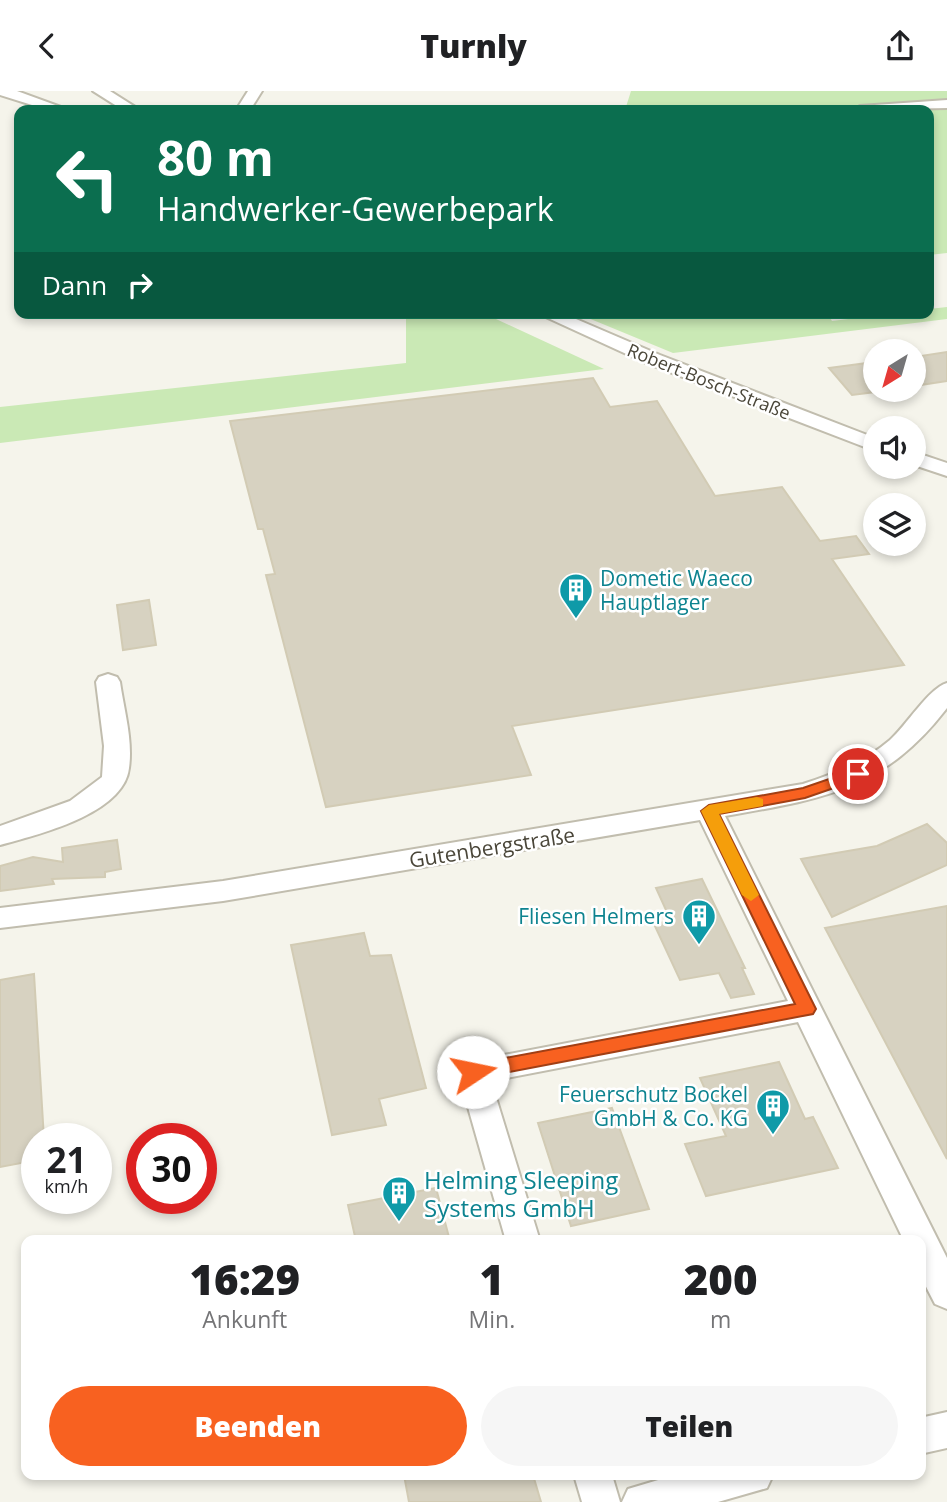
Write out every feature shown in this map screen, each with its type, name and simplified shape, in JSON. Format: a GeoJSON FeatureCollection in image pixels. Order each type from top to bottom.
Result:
{"type":"FeatureCollection","features":[{"type":"Feature","properties":{"kind":"street"},"geometry":{"type":"LineString","coordinates":[[2,91],[47,105]]}},
{"type":"Feature","properties":{"kind":"street"},"geometry":{"type":"LineString","coordinates":[[100,91],[124,105]]}},
{"type":"Feature","properties":{"kind":"street"},"geometry":{"type":"LineString","coordinates":[[38,102],[66,92]]}},
{"type":"Feature","properties":{"kind":"street"},"geometry":{"type":"LineString","coordinates":[[898,105],[937,100]]}},
{"type":"Feature","properties":{"kind":"street","name":"Robert-Bosch-Straße"},"geometry":{"type":"LineString","coordinates":[[560,319],[653,359],[863,440]]}},
{"type":"Feature","properties":{"kind":"street"},"geometry":{"type":"LineString","coordinates":[[926,462],[947,470]]}},
{"type":"Feature","properties":{"kind":"street"},"geometry":{"type":"LineString","coordinates":[[0,836],[89,804],[114,778],[117,756],[108,682]]}},
{"type":"Feature","properties":{"kind":"street","name":"Gutenbergstraße"},"geometry":{"type":"LineString","coordinates":[[0,918],[223,891],[805,793],[858,774],[904,744],[947,691]]}},
{"type":"Feature","properties":{"kind":"street"},"geometry":{"type":"LineString","coordinates":[[709,811],[918,1235]]}},
{"type":"Feature","properties":{"kind":"street"},"geometry":{"type":"LineString","coordinates":[[521,1235],[473,1072],[807,1009]]}},
{"type":"Feature","properties":{"kind":"street"},"geometry":{"type":"LineString","coordinates":[[926,1250],[947,1293]]}},
{"type":"Feature","properties":{"kind":"street"},"geometry":{"type":"LineString","coordinates":[[926,1435],[947,1430]]}},
{"type":"Feature","properties":{"kind":"street"},"geometry":{"type":"LineString","coordinates":[[594,1480],[601,1502]]}},
{"type":"Feature","properties":{"kind":"street"},"geometry":{"type":"LineString","coordinates":[[641,1502],[733,1480]]}},
{"type":"Feature","properties":{"kind":"green space"},"geometry":{"type":"Polygon","coordinates":[[[631,91],[947,91],[947,253],[934,254],[934,105],[627,105],[631,91]]]}},
{"type":"Feature","properties":{"kind":"green space"},"geometry":{"type":"Polygon","coordinates":[[[947,307],[947,319],[673,353],[591,319],[934,319],[934,308],[947,307]]]}},
{"type":"Feature","properties":{"kind":"green space"},"geometry":{"type":"Polygon","coordinates":[[[406,319],[496,319],[604,369],[0,443],[0,407],[406,363],[406,319]]]}},
{"type":"Feature","properties":{"kind":"building"},"geometry":{"type":"Polygon","coordinates":[[[947,352],[947,381],[926,384],[926,355],[947,352]]]}},
{"type":"Feature","properties":{"kind":"building"},"geometry":{"type":"Polygon","coordinates":[[[863,364],[863,394],[852,395],[829,368],[863,364]]]}},
{"type":"Feature","properties":{"kind":"building","name":"Dometic Waeco Hauptlager"},"geometry":{"type":"Polygon","coordinates":[[[593,378],[610,407],[657,401],[715,496],[782,487],[820,541],[856,536],[863,546],[863,555],[832,559],[904,665],[512,726],[531,775],[326,807],[266,575],[275,574],[263,529],[258,529],[230,421],[593,378]]]}},
{"type":"Feature","properties":{"kind":"building"},"geometry":{"type":"Polygon","coordinates":[[[149,600],[156,645],[123,650],[117,605],[149,600]]]}},
{"type":"Feature","properties":{"kind":"building"},"geometry":{"type":"Polygon","coordinates":[[[927,824],[947,843],[947,865],[832,917],[801,859],[877,846],[927,824]]]}},
{"type":"Feature","properties":{"kind":"building"},"geometry":{"type":"Polygon","coordinates":[[[117,840],[121,869],[105,872],[105,877],[52,879],[54,884],[0,891],[0,866],[33,857],[63,862],[62,848],[117,840]]]}},
{"type":"Feature","properties":{"kind":"building","name":"Fliesen Helmers"},"geometry":{"type":"Polygon","coordinates":[[[702,879],[745,968],[742,968],[754,994],[731,998],[719,973],[680,980],[654,924],[671,921],[656,888],[702,879]]]}},
{"type":"Feature","properties":{"kind":"building"},"geometry":{"type":"Polygon","coordinates":[[[947,906],[947,1159],[825,928],[947,906]]]}},
{"type":"Feature","properties":{"kind":"building"},"geometry":{"type":"Polygon","coordinates":[[[364,933],[370,956],[391,955],[426,1088],[379,1099],[386,1125],[332,1135],[291,945],[364,933]]]}},
{"type":"Feature","properties":{"kind":"building"},"geometry":{"type":"Polygon","coordinates":[[[34,974],[43,1123],[21,1123],[21,1163],[0,1167],[0,980],[34,974]]]}},
{"type":"Feature","properties":{"kind":"building","name":"Feuerschutz Bockel GmbH & Co. KG"},"geometry":{"type":"Polygon","coordinates":[[[779,1062],[805,1119],[813,1117],[838,1168],[706,1196],[685,1144],[726,1136],[700,1078],[779,1062]]]}},
{"type":"Feature","properties":{"kind":"building"},"geometry":{"type":"Polygon","coordinates":[[[612,1108],[649,1209],[571,1226],[538,1123],[612,1108]]]}},
{"type":"Feature","properties":{"kind":"building","name":"Helming Sleeping Systems GmbH"},"geometry":{"type":"Polygon","coordinates":[[[436,1188],[448,1235],[355,1235],[348,1205],[436,1188]]]}},
{"type":"Feature","properties":{"kind":"building"},"geometry":{"type":"Polygon","coordinates":[[[405,1480],[534,1480],[541,1502],[409,1502],[405,1480]]]}},
{"type":"Feature","properties":{"kind":"slow traffic"},"geometry":{"type":"LineString","coordinates":[[751,895],[709,811],[757,803]]}},
{"type":"Feature","properties":{"kind":"place","name":"Dometic Waeco Hauptlager"},"geometry":{"type":"Point","coordinates":[576,620]}},
{"type":"Feature","properties":{"kind":"place","name":"Fliesen Helmers"},"geometry":{"type":"Point","coordinates":[699,946]}},
{"type":"Feature","properties":{"kind":"place","name":"Feuerschutz Bockel GmbH & Co. KG"},"geometry":{"type":"Point","coordinates":[773,1136]}},
{"type":"Feature","properties":{"kind":"place","name":"Helming Sleeping Systems GmbH"},"geometry":{"type":"Point","coordinates":[399,1223]}},
{"type":"Feature","properties":{"kind":"route"},"geometry":{"type":"LineString","coordinates":[[473,1072],[807,1009],[709,811],[805,793],[858,774]]}}]}
